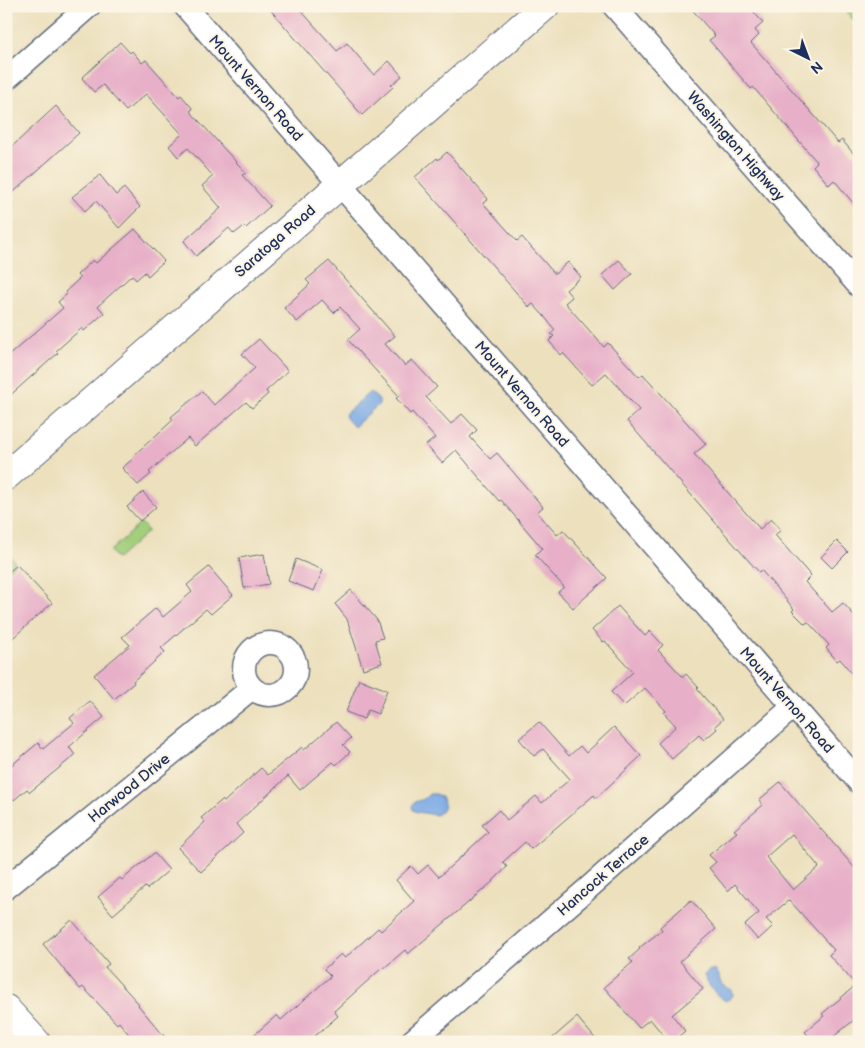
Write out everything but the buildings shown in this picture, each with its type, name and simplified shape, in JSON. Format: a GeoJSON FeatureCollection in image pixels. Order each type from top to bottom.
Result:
{"type":"FeatureCollection","features":[{"type":"Feature","properties":{"kind":"street"},"geometry":{"type":"LineString","coordinates":[[6,79],[89,6]]}},
{"type":"Feature","properties":{"kind":"street","name":"Mount Vernon Road"},"geometry":{"type":"LineString","coordinates":[[185,6],[859,782]]}},
{"type":"Feature","properties":{"kind":"street","name":"Saratoga Road"},"geometry":{"type":"LineString","coordinates":[[6,476],[545,6]]}},
{"type":"Feature","properties":{"kind":"street","name":"Washington Highway"},"geometry":{"type":"LineString","coordinates":[[614,6],[859,286]]}},
{"type":"Feature","properties":{"kind":"street","name":"Harwood Drive"},"geometry":{"type":"LineString","coordinates":[[6,888],[252,688]]}},
{"type":"Feature","properties":{"kind":"street","name":"Hancock Terrace"},"geometry":{"type":"LineString","coordinates":[[411,1042],[585,891],[793,706]]}},
{"type":"Feature","properties":{"kind":"street"},"geometry":{"type":"LineString","coordinates":[[6,1009],[36,1042]]}},
{"type":"Feature","properties":{"kind":"green space"},"geometry":{"type":"Polygon","coordinates":[[[841,6],[859,6],[859,26],[841,6]]]}},
{"type":"Feature","properties":{"kind":"green space"},"geometry":{"type":"Polygon","coordinates":[[[141,523],[148,531],[117,559],[110,551],[141,523]]]}},
{"type":"Feature","properties":{"kind":"green space"},"geometry":{"type":"Polygon","coordinates":[[[6,552],[16,563],[6,572],[6,552]]]}},
{"type":"Feature","properties":{"kind":"water"},"geometry":{"type":"Polygon","coordinates":[[[370,392],[379,400],[379,404],[354,427],[345,414],[370,392]]]}},
{"type":"Feature","properties":{"kind":"water"},"geometry":{"type":"Polygon","coordinates":[[[429,794],[436,794],[442,798],[444,806],[441,811],[436,815],[413,810],[412,806],[415,802],[424,799],[429,794]]]}},
{"type":"Feature","properties":{"kind":"water"},"geometry":{"type":"Polygon","coordinates":[[[710,970],[717,972],[721,983],[732,990],[733,995],[730,999],[726,1001],[709,986],[704,975],[710,970]]]}}]}
